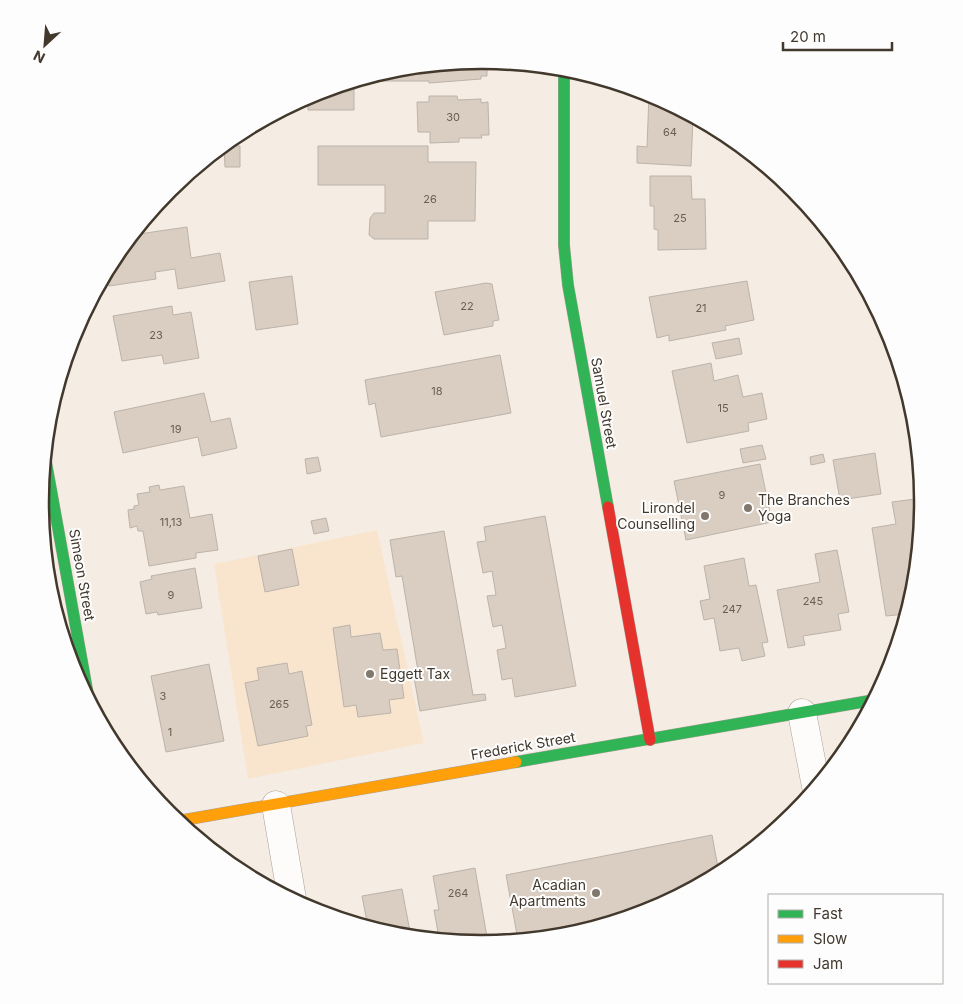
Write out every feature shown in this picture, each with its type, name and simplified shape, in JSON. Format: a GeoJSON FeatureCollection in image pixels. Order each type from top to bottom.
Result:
{"type":"FeatureCollection","features":[{"type":"Feature","properties":{"kind":"street","name":"Samuel Street"},"geometry":{"type":"LineString","coordinates":[[564,78],[564,246],[568,285],[650,740]]}},
{"type":"Feature","properties":{"kind":"street","name":"Simeon Street"},"geometry":{"type":"LineString","coordinates":[[50,486],[84,672]]}},
{"type":"Feature","properties":{"kind":"street","name":"Frederick Street"},"geometry":{"type":"LineString","coordinates":[[188,819],[865,702]]}},
{"type":"Feature","properties":{"kind":"street"},"geometry":{"type":"LineString","coordinates":[[802,713],[814,778]]}},
{"type":"Feature","properties":{"kind":"street"},"geometry":{"type":"LineString","coordinates":[[276,805],[291,890]]}},
{"type":"Feature","properties":{"kind":"shaded area"},"geometry":{"type":"Polygon","coordinates":[[[377,530],[424,743],[248,779],[214,564],[377,530]]]}},
{"type":"Feature","properties":{"kind":"building"},"geometry":{"type":"Polygon","coordinates":[[[487,69],[487,76],[481,76],[481,79],[429,83],[429,81],[383,81],[425,73],[487,69]]]}},
{"type":"Feature","properties":{"kind":"building"},"geometry":{"type":"Polygon","coordinates":[[[354,88],[354,110],[308,110],[308,106],[354,88]]]}},
{"type":"Feature","properties":{"kind":"building"},"geometry":{"type":"Polygon","coordinates":[[[429,96],[457,96],[458,100],[481,99],[481,103],[488,102],[489,135],[481,135],[482,138],[459,138],[459,142],[430,143],[430,132],[418,132],[417,102],[429,102],[429,96]]]}},
{"type":"Feature","properties":{"kind":"building"},"geometry":{"type":"Polygon","coordinates":[[[649,103],[693,124],[691,166],[637,163],[637,146],[647,147],[649,103]]]}},
{"type":"Feature","properties":{"kind":"building"},"geometry":{"type":"Polygon","coordinates":[[[236,146],[240,146],[240,167],[225,167],[224,154],[236,146]]]}},
{"type":"Feature","properties":{"kind":"building"},"geometry":{"type":"Polygon","coordinates":[[[318,146],[428,146],[428,162],[476,162],[475,221],[428,221],[428,239],[374,239],[369,235],[370,218],[374,213],[385,213],[385,185],[318,185],[318,146]]]}},
{"type":"Feature","properties":{"kind":"building"},"geometry":{"type":"Polygon","coordinates":[[[650,176],[691,176],[692,199],[705,199],[706,249],[658,250],[658,230],[654,229],[654,206],[650,206],[650,176]]]}},
{"type":"Feature","properties":{"kind":"building"},"geometry":{"type":"Polygon","coordinates":[[[187,227],[191,258],[220,253],[225,281],[178,289],[175,269],[155,272],[156,279],[109,286],[109,284],[122,262],[143,233],[187,227]]]}},
{"type":"Feature","properties":{"kind":"building"},"geometry":{"type":"Polygon","coordinates":[[[292,276],[298,324],[256,330],[249,282],[292,276]]]}},
{"type":"Feature","properties":{"kind":"building"},"geometry":{"type":"Polygon","coordinates":[[[747,281],[754,320],[725,326],[726,330],[669,341],[669,335],[657,338],[649,297],[747,281]]]}},
{"type":"Feature","properties":{"kind":"building"},"geometry":{"type":"Polygon","coordinates":[[[486,283],[492,284],[499,320],[493,321],[493,326],[444,335],[435,292],[486,283]]]}},
{"type":"Feature","properties":{"kind":"building"},"geometry":{"type":"Polygon","coordinates":[[[172,306],[173,315],[191,312],[199,358],[164,364],[162,355],[122,361],[113,316],[172,306]]]}},
{"type":"Feature","properties":{"kind":"building"},"geometry":{"type":"Polygon","coordinates":[[[739,338],[742,354],[716,359],[712,343],[739,338]]]}},
{"type":"Feature","properties":{"kind":"building"},"geometry":{"type":"Polygon","coordinates":[[[500,355],[511,413],[381,437],[375,403],[369,405],[365,380],[500,355]]]}},
{"type":"Feature","properties":{"kind":"building"},"geometry":{"type":"Polygon","coordinates":[[[711,363],[714,381],[738,375],[743,397],[762,393],[767,419],[748,423],[749,431],[687,443],[672,371],[711,363]]]}},
{"type":"Feature","properties":{"kind":"building"},"geometry":{"type":"Polygon","coordinates":[[[204,393],[211,422],[230,418],[237,448],[202,456],[198,437],[123,453],[114,412],[204,393]]]}},
{"type":"Feature","properties":{"kind":"building"},"geometry":{"type":"Polygon","coordinates":[[[762,445],[766,459],[743,463],[740,449],[762,445]]]}},
{"type":"Feature","properties":{"kind":"building"},"geometry":{"type":"Polygon","coordinates":[[[875,453],[881,494],[840,500],[833,460],[875,453]]]}},
{"type":"Feature","properties":{"kind":"building"},"geometry":{"type":"Polygon","coordinates":[[[823,454],[825,462],[811,465],[810,457],[823,454]]]}},
{"type":"Feature","properties":{"kind":"building"},"geometry":{"type":"Polygon","coordinates":[[[318,457],[321,471],[307,474],[305,459],[318,457]]]}},
{"type":"Feature","properties":{"kind":"building"},"geometry":{"type":"Polygon","coordinates":[[[760,464],[772,522],[686,540],[674,481],[760,464]]]}},
{"type":"Feature","properties":{"kind":"building"},"geometry":{"type":"Polygon","coordinates":[[[159,485],[160,490],[184,486],[190,518],[212,514],[218,550],[196,553],[196,558],[149,566],[143,531],[138,531],[137,526],[130,528],[128,510],[134,509],[134,506],[139,505],[137,494],[150,492],[149,487],[159,485]]]}},
{"type":"Feature","properties":{"kind":"building"},"geometry":{"type":"Polygon","coordinates":[[[914,499],[913,530],[911,558],[900,614],[886,616],[872,528],[896,524],[892,502],[914,499]]]}},
{"type":"Feature","properties":{"kind":"building"},"geometry":{"type":"Polygon","coordinates":[[[545,516],[576,686],[515,697],[512,678],[502,680],[497,650],[506,648],[502,625],[493,627],[487,596],[496,595],[492,571],[483,573],[477,542],[486,541],[484,527],[545,516]]]}},
{"type":"Feature","properties":{"kind":"building"},"geometry":{"type":"Polygon","coordinates":[[[326,518],[329,531],[314,534],[311,521],[326,518]]]}},
{"type":"Feature","properties":{"kind":"building"},"geometry":{"type":"Polygon","coordinates":[[[444,531],[473,695],[485,694],[486,700],[420,711],[414,677],[419,677],[402,576],[396,577],[390,540],[444,531]]]}},
{"type":"Feature","properties":{"kind":"building"},"geometry":{"type":"Polygon","coordinates":[[[292,549],[299,585],[265,592],[258,556],[292,549]]]}},
{"type":"Feature","properties":{"kind":"building"},"geometry":{"type":"Polygon","coordinates":[[[837,550],[849,612],[838,614],[841,630],[803,636],[805,645],[788,648],[777,590],[820,582],[815,554],[837,550]]]}},
{"type":"Feature","properties":{"kind":"building"},"geometry":{"type":"Polygon","coordinates":[[[744,558],[749,586],[756,585],[768,642],[762,643],[765,656],[742,661],[739,648],[720,651],[714,618],[704,620],[700,601],[710,599],[704,566],[744,558]]]}},
{"type":"Feature","properties":{"kind":"building"},"geometry":{"type":"Polygon","coordinates":[[[195,568],[202,608],[158,615],[157,612],[146,614],[140,582],[152,579],[151,576],[195,568]]]}},
{"type":"Feature","properties":{"kind":"building","name":"Eggett Tax"},"geometry":{"type":"Polygon","coordinates":[[[350,625],[351,637],[380,633],[383,650],[397,649],[404,698],[389,700],[391,713],[358,717],[356,705],[344,707],[333,628],[350,625]]]}},
{"type":"Feature","properties":{"kind":"building"},"geometry":{"type":"Polygon","coordinates":[[[287,663],[289,674],[302,671],[312,725],[306,726],[308,736],[258,746],[245,683],[259,680],[257,668],[287,663]]]}},
{"type":"Feature","properties":{"kind":"building"},"geometry":{"type":"Polygon","coordinates":[[[209,664],[224,741],[166,752],[151,676],[209,664]]]}},
{"type":"Feature","properties":{"kind":"building","name":"Acadian Apartments"},"geometry":{"type":"Polygon","coordinates":[[[712,835],[717,865],[673,890],[621,912],[566,926],[517,933],[506,875],[712,835]]]}},
{"type":"Feature","properties":{"kind":"building"},"geometry":{"type":"Polygon","coordinates":[[[475,868],[487,935],[438,932],[434,910],[439,910],[433,876],[475,868]]]}},
{"type":"Feature","properties":{"kind":"building"},"geometry":{"type":"Polygon","coordinates":[[[402,889],[409,928],[367,919],[362,896],[402,889]]]}},
{"type":"Feature","properties":{"kind":"traffic: fast"},"geometry":{"type":"LineString","coordinates":[[564,78],[564,245],[568,285],[608,507]]}},
{"type":"Feature","properties":{"kind":"traffic: fast"},"geometry":{"type":"LineString","coordinates":[[50,482],[84,673]]}},
{"type":"Feature","properties":{"kind":"traffic: fast"},"geometry":{"type":"LineString","coordinates":[[516,762],[865,702]]}},
{"type":"Feature","properties":{"kind":"traffic: slow"},"geometry":{"type":"LineString","coordinates":[[188,819],[516,762]]}},
{"type":"Feature","properties":{"kind":"traffic: jam"},"geometry":{"type":"LineString","coordinates":[[608,507],[650,740]]}},
{"type":"Feature","properties":{"kind":"place","name":"The Branches Yoga"},"geometry":{"type":"Point","coordinates":[748,508]}},
{"type":"Feature","properties":{"kind":"place","name":"Lirondel Counselling"},"geometry":{"type":"Point","coordinates":[705,516]}},
{"type":"Feature","properties":{"kind":"place","name":"Eggett Tax"},"geometry":{"type":"Point","coordinates":[370,674]}},
{"type":"Feature","properties":{"kind":"place","name":"Acadian Apartments"},"geometry":{"type":"Point","coordinates":[596,893]}}]}
